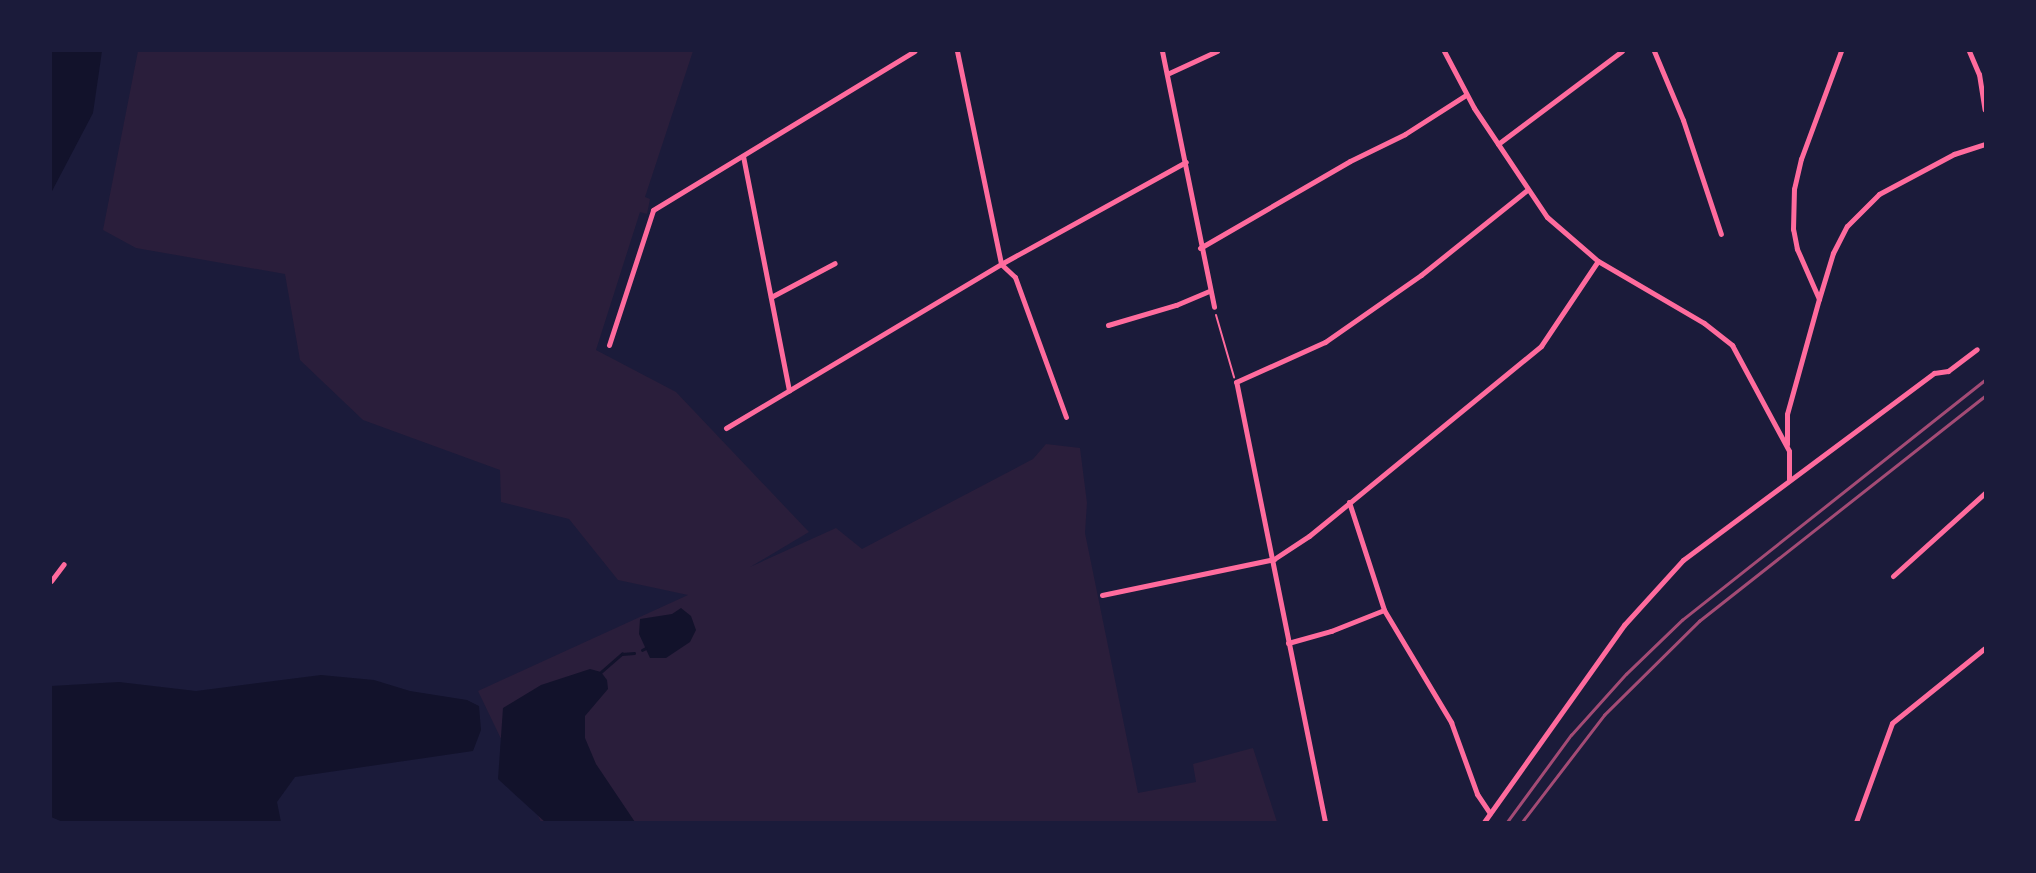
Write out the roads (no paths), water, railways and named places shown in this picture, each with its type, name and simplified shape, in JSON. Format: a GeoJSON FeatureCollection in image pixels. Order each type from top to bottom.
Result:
{"type":"FeatureCollection","features":[{"type":"Feature","properties":{"kind":"street"},"geometry":{"type":"LineString","coordinates":[[609,345],[653,210],[915,51]]}},
{"type":"Feature","properties":{"kind":"street"},"geometry":{"type":"LineString","coordinates":[[957,51],[1001,264],[1015,277],[1066,417]]}},
{"type":"Feature","properties":{"kind":"street"},"geometry":{"type":"LineString","coordinates":[[1162,51],[1214,307]]}},
{"type":"Feature","properties":{"kind":"street"},"geometry":{"type":"LineString","coordinates":[[1167,74],[1217,51]]}},
{"type":"Feature","properties":{"kind":"street"},"geometry":{"type":"LineString","coordinates":[[1444,51],[1466,95],[1547,217],[1598,261],[1704,323],[1732,345],[1787,447]]}},
{"type":"Feature","properties":{"kind":"street"},"geometry":{"type":"LineString","coordinates":[[1498,144],[1622,51]]}},
{"type":"Feature","properties":{"kind":"street"},"geometry":{"type":"LineString","coordinates":[[1654,51],[1683,120],[1721,234]]}},
{"type":"Feature","properties":{"kind":"street"},"geometry":{"type":"LineString","coordinates":[[1819,299],[1797,249],[1792,209],[1801,159],[1841,51]]}},
{"type":"Feature","properties":{"kind":"street"},"geometry":{"type":"LineString","coordinates":[[1969,51],[1979,74],[1985,110]]}},
{"type":"Feature","properties":{"kind":"street"},"geometry":{"type":"LineString","coordinates":[[1200,248],[1270,210],[1350,161],[1405,134],[1466,95]]}},
{"type":"Feature","properties":{"kind":"street"},"geometry":{"type":"LineString","coordinates":[[1789,480],[1787,414],[1819,299],[1840,239],[1867,203],[1919,172],[1985,144]]}},
{"type":"Feature","properties":{"kind":"street"},"geometry":{"type":"LineString","coordinates":[[743,156],[789,391]]}},
{"type":"Feature","properties":{"kind":"street"},"geometry":{"type":"LineString","coordinates":[[726,428],[1001,264],[1186,162]]}},
{"type":"Feature","properties":{"kind":"street"},"geometry":{"type":"LineString","coordinates":[[1325,822],[1288,643],[1274,559],[1236,382],[1325,342],[1421,275],[1527,190]]}},
{"type":"Feature","properties":{"kind":"street"},"geometry":{"type":"LineString","coordinates":[[1102,595],[1274,559],[1308,536],[1541,346],[1598,261]]}},
{"type":"Feature","properties":{"kind":"street"},"geometry":{"type":"LineString","coordinates":[[771,297],[835,263]]}},
{"type":"Feature","properties":{"kind":"street"},"geometry":{"type":"LineString","coordinates":[[1108,325],[1175,305],[1209,291]]}},
{"type":"Feature","properties":{"kind":"street"},"geometry":{"type":"LineString","coordinates":[[1484,822],[1624,625],[1683,560],[1934,373],[1948,371],[1977,349]]}},
{"type":"Feature","properties":{"kind":"street"},"geometry":{"type":"LineString","coordinates":[[1893,576],[1985,493]]}},
{"type":"Feature","properties":{"kind":"street"},"geometry":{"type":"LineString","coordinates":[[1349,502],[1384,610],[1451,722],[1477,794],[1490,813]]}},
{"type":"Feature","properties":{"kind":"street"},"geometry":{"type":"LineString","coordinates":[[51,581],[64,564]]}},
{"type":"Feature","properties":{"kind":"street"},"geometry":{"type":"LineString","coordinates":[[1288,643],[1332,631],[1384,610]]}},
{"type":"Feature","properties":{"kind":"street"},"geometry":{"type":"LineString","coordinates":[[1856,822],[1892,723],[1985,648]]}},
{"type":"Feature","properties":{"kind":"waterway"},"geometry":{"type":"LineString","coordinates":[[642,650],[646,648]]}},
{"type":"Feature","properties":{"kind":"waterway"},"geometry":{"type":"LineString","coordinates":[[601,672],[622,654],[634,653]]}},
{"type":"Feature","properties":{"kind":"railway"},"geometry":{"type":"LineString","coordinates":[[1507,822],[1571,735],[1626,674],[1682,620],[1985,380]]}},
{"type":"Feature","properties":{"kind":"railway"},"geometry":{"type":"LineString","coordinates":[[1522,822],[1604,715],[1699,621],[1985,396]]}}]}
